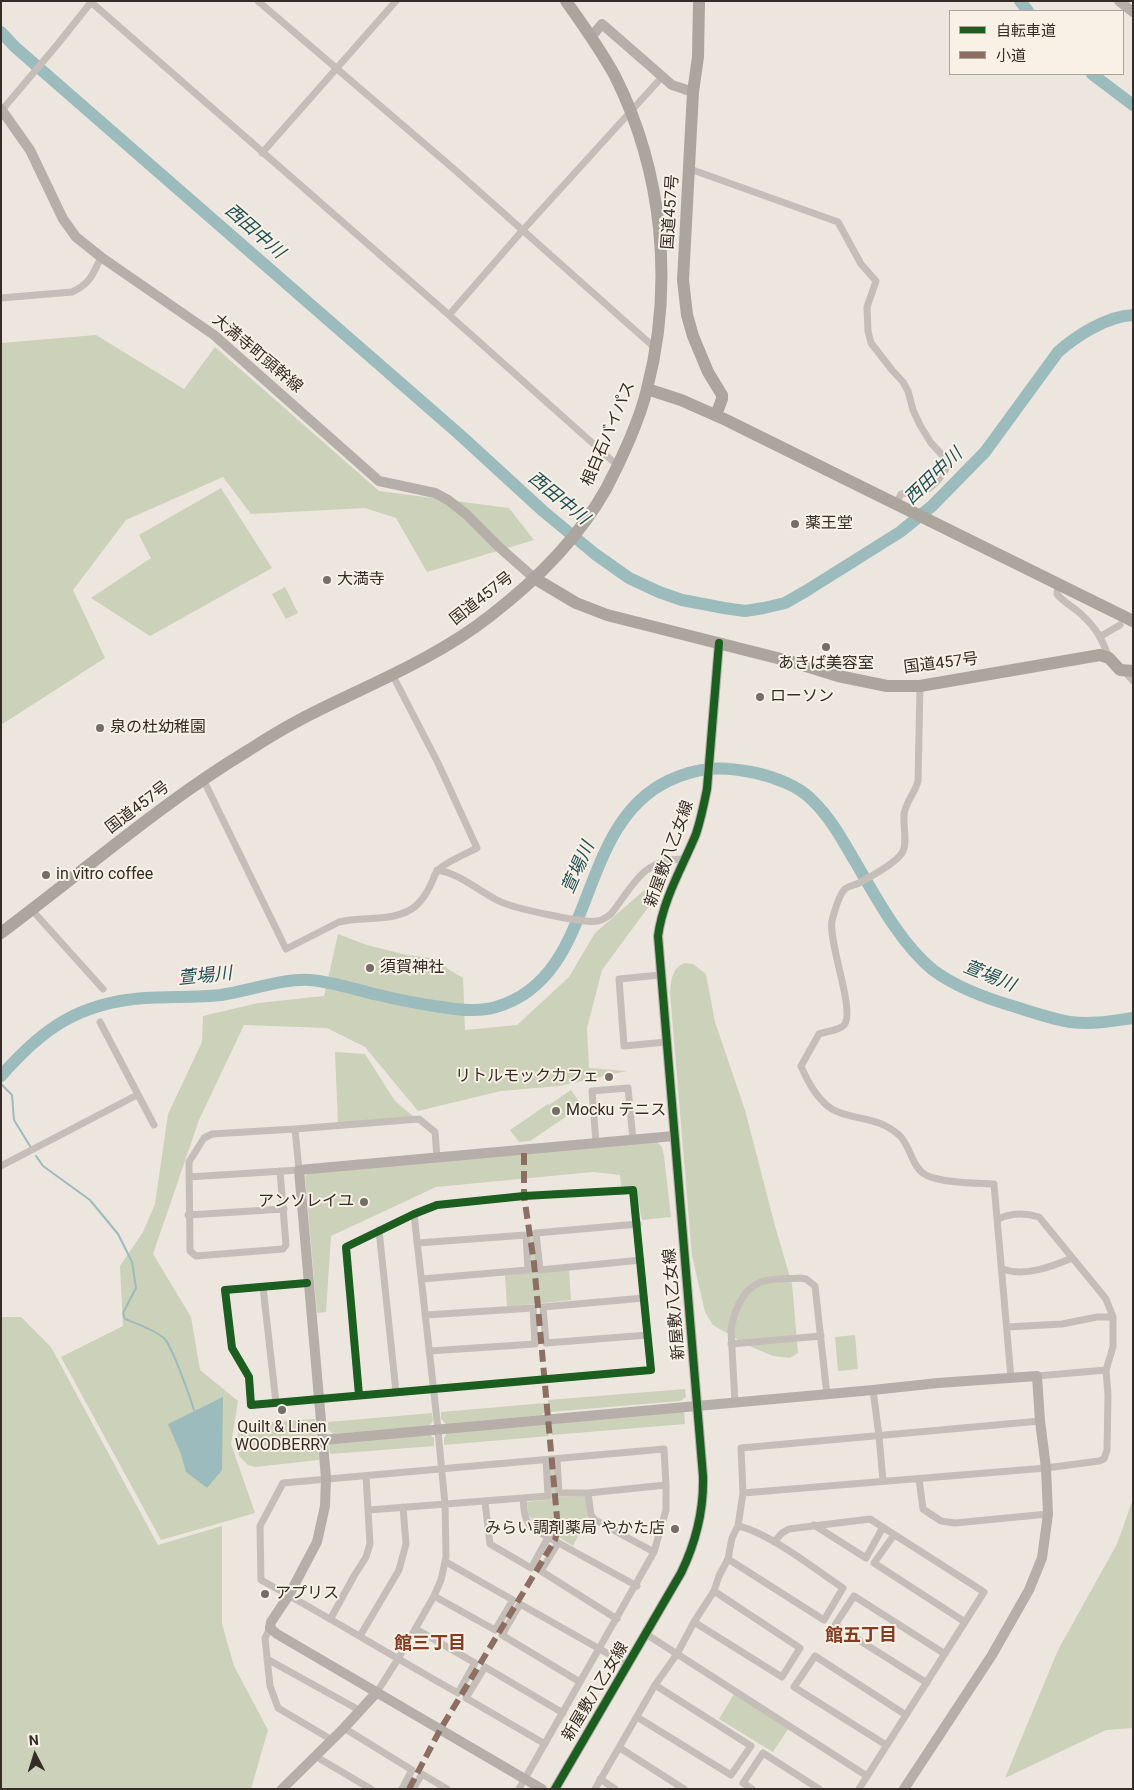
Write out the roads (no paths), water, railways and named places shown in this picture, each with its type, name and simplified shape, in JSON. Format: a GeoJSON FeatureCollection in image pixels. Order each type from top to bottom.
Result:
{"type":"FeatureCollection","features":[{"type":"Feature","properties":{"kind":"highway","name":"根白石バイパス"},"geometry":{"type":"LineString","coordinates":[[534,578],[583,523],[604,492],[617,465],[648,389],[660,312],[662,284],[660,231],[652,182],[641,142],[614,76],[591,37],[566,1]]}},
{"type":"Feature","properties":{"kind":"highway","name":"国道457号"},"geometry":{"type":"LineString","coordinates":[[699,1],[698,57],[693,92],[683,264],[684,295],[687,315],[701,357],[708,372],[721,391],[722,399],[716,415]]}},
{"type":"Feature","properties":{"kind":"highway"},"geometry":{"type":"LineString","coordinates":[[648,389],[681,400],[716,415],[1058,585],[1127,623]]}},
{"type":"Feature","properties":{"kind":"highway","name":"国道457号"},"geometry":{"type":"LineString","coordinates":[[1,933],[202,779],[316,711],[448,645],[489,617],[534,578],[576,603],[607,615],[866,682],[888,686],[920,686],[1100,655],[1110,658]]}},
{"type":"Feature","properties":{"kind":"highway"},"geometry":{"type":"LineString","coordinates":[[1110,658],[1120,670],[1130,674]]}},
{"type":"Feature","properties":{"kind":"street"},"geometry":{"type":"LineString","coordinates":[[258,1],[455,170],[655,348]]}},
{"type":"Feature","properties":{"kind":"street"},"geometry":{"type":"LineString","coordinates":[[262,154],[396,1]]}},
{"type":"Feature","properties":{"kind":"street"},"geometry":{"type":"LineString","coordinates":[[1119,1],[1133,12]]}},
{"type":"Feature","properties":{"kind":"street"},"geometry":{"type":"LineString","coordinates":[[2,110],[91,2],[262,154],[449,315],[617,465]]}},
{"type":"Feature","properties":{"kind":"street"},"geometry":{"type":"LineString","coordinates":[[591,37],[602,24],[672,86],[684,91],[693,92]]}},
{"type":"Feature","properties":{"kind":"street"},"geometry":{"type":"LineString","coordinates":[[449,315],[522,231],[662,77]]}},
{"type":"Feature","properties":{"kind":"street","name":"大満寺町頭幹線"},"geometry":{"type":"LineString","coordinates":[[2,110],[30,150],[70,230],[76,237],[101,257],[214,335],[379,481],[435,493],[448,500],[466,514],[498,547],[534,578]]}},
{"type":"Feature","properties":{"kind":"street"},"geometry":{"type":"LineString","coordinates":[[690,169],[838,222],[861,264],[876,281],[867,307],[868,331],[871,342],[903,382],[920,425],[931,443],[946,458],[948,466],[930,487],[921,493],[901,494],[896,504]]}},
{"type":"Feature","properties":{"kind":"street"},"geometry":{"type":"LineString","coordinates":[[1,298],[72,292],[88,282],[101,257]]}},
{"type":"Feature","properties":{"kind":"street"},"geometry":{"type":"LineString","coordinates":[[1058,585],[1057,594],[1081,614],[1101,636],[1110,658]]}},
{"type":"Feature","properties":{"kind":"street"},"geometry":{"type":"LineString","coordinates":[[1101,636],[1127,623]]}},
{"type":"Feature","properties":{"kind":"street","name":"新屋敷八乙女線"},"geometry":{"type":"LineString","coordinates":[[555,1789],[681,1573],[699,1524],[704,1495],[658,936],[668,896],[699,823],[706,789],[719,643]]}},
{"type":"Feature","properties":{"kind":"street"},"geometry":{"type":"LineString","coordinates":[[202,779],[286,948],[338,922],[389,917],[407,912],[423,898],[437,870],[477,848],[438,763],[392,674]]}},
{"type":"Feature","properties":{"kind":"street"},"geometry":{"type":"LineString","coordinates":[[920,686],[918,781],[905,807],[905,849],[891,865],[845,889],[835,909],[832,924],[832,940],[845,994],[847,1019],[841,1028],[819,1034],[802,1061],[801,1066],[806,1077],[827,1106],[838,1112],[872,1120],[890,1128],[904,1140],[918,1168],[927,1176],[956,1181],[994,1184],[1011,1378]]}},
{"type":"Feature","properties":{"kind":"street"},"geometry":{"type":"LineString","coordinates":[[437,870],[455,876],[501,902],[552,916],[596,922],[607,918],[611,914],[638,876],[669,859],[684,859]]}},
{"type":"Feature","properties":{"kind":"street"},"geometry":{"type":"LineString","coordinates":[[32,910],[103,990]]}},
{"type":"Feature","properties":{"kind":"street"},"geometry":{"type":"LineString","coordinates":[[660,975],[619,979],[624,1046],[666,1042]]}},
{"type":"Feature","properties":{"kind":"street"},"geometry":{"type":"LineString","coordinates":[[100,1022],[154,1125]]}},
{"type":"Feature","properties":{"kind":"street"},"geometry":{"type":"LineString","coordinates":[[596,1143],[592,1091],[628,1088],[633,1140]]}},
{"type":"Feature","properties":{"kind":"street"},"geometry":{"type":"LineString","coordinates":[[1,1166],[137,1095]]}},
{"type":"Feature","properties":{"kind":"street"},"geometry":{"type":"LineString","coordinates":[[280,1172],[286,1245],[283,1249],[196,1256],[190,1251],[188,1215],[189,1162],[204,1138],[212,1134],[419,1119],[435,1132],[437,1158]]}},
{"type":"Feature","properties":{"kind":"street"},"geometry":{"type":"LineString","coordinates":[[295,1129],[326,1478],[325,1506],[317,1542],[289,1595],[271,1622],[265,1638],[270,1686],[278,1708],[332,1740]]}},
{"type":"Feature","properties":{"kind":"street"},"geometry":{"type":"LineString","coordinates":[[189,1177],[280,1172],[674,1136]]}},
{"type":"Feature","properties":{"kind":"street"},"geometry":{"type":"LineString","coordinates":[[308,1283],[224,1290],[232,1348],[249,1377],[251,1405],[651,1370],[638,1224],[633,1190],[524,1196],[437,1205],[379,1230],[346,1247],[359,1395]]}},
{"type":"Feature","properties":{"kind":"street"},"geometry":{"type":"LineString","coordinates":[[188,1215],[284,1209]]}},
{"type":"Feature","properties":{"kind":"street"},"geometry":{"type":"LineString","coordinates":[[288,1787],[377,1692],[434,1596],[442,1580],[446,1562],[445,1504],[414,1214]]}},
{"type":"Feature","properties":{"kind":"street"},"geometry":{"type":"LineString","coordinates":[[743,1493],[1046,1468],[1104,1459],[1106,1456],[1108,1395],[1106,1370],[1113,1348],[1113,1317],[1106,1299],[1040,1217],[1031,1214],[1008,1215],[998,1219]]}},
{"type":"Feature","properties":{"kind":"street"},"geometry":{"type":"LineString","coordinates":[[638,1224],[536,1233],[540,1270],[641,1260]]}},
{"type":"Feature","properties":{"kind":"street"},"geometry":{"type":"LineString","coordinates":[[379,1230],[396,1392]]}},
{"type":"Feature","properties":{"kind":"street"},"geometry":{"type":"LineString","coordinates":[[418,1242],[526,1235],[528,1270],[422,1279]]}},
{"type":"Feature","properties":{"kind":"street"},"geometry":{"type":"LineString","coordinates":[[1002,1268],[1010,1272],[1024,1272],[1049,1267],[1072,1258]]}},
{"type":"Feature","properties":{"kind":"street"},"geometry":{"type":"LineString","coordinates":[[734,1403],[731,1344],[734,1314],[748,1291],[762,1282],[800,1278],[806,1279],[814,1286],[827,1394]]}},
{"type":"Feature","properties":{"kind":"street"},"geometry":{"type":"LineString","coordinates":[[263,1287],[276,1402]]}},
{"type":"Feature","properties":{"kind":"street"},"geometry":{"type":"LineString","coordinates":[[644,1298],[543,1307],[545,1334],[546,1343],[648,1335]]}},
{"type":"Feature","properties":{"kind":"street"},"geometry":{"type":"LineString","coordinates":[[426,1315],[533,1308],[536,1344],[429,1351]]}},
{"type":"Feature","properties":{"kind":"street"},"geometry":{"type":"LineString","coordinates":[[1007,1327],[1062,1324],[1113,1317]]}},
{"type":"Feature","properties":{"kind":"street"},"geometry":{"type":"LineString","coordinates":[[731,1344],[821,1336]]}},
{"type":"Feature","properties":{"kind":"street"},"geometry":{"type":"LineString","coordinates":[[322,1440],[938,1383],[1106,1370]]}},
{"type":"Feature","properties":{"kind":"street"},"geometry":{"type":"LineString","coordinates":[[904,1789],[992,1654],[1029,1590],[1043,1553],[1048,1514],[1046,1468],[1037,1376]]}},
{"type":"Feature","properties":{"kind":"street"},"geometry":{"type":"LineString","coordinates":[[873,1390],[883,1481]]}},
{"type":"Feature","properties":{"kind":"street"},"geometry":{"type":"LineString","coordinates":[[595,1789],[656,1685],[677,1654],[694,1622],[714,1592],[719,1576],[728,1559],[732,1538],[738,1526],[743,1493],[741,1448],[1040,1421]]}},
{"type":"Feature","properties":{"kind":"street"},"geometry":{"type":"LineString","coordinates":[[416,1628],[475,1663],[458,1693],[331,1618],[261,1580],[260,1526],[283,1484],[326,1478],[664,1449],[666,1510],[654,1552],[522,1784]]}},
{"type":"Feature","properties":{"kind":"street"},"geometry":{"type":"LineString","coordinates":[[557,1459],[559,1494],[666,1485]]}},
{"type":"Feature","properties":{"kind":"street"},"geometry":{"type":"LineString","coordinates":[[369,1510],[548,1496],[546,1460]]}},
{"type":"Feature","properties":{"kind":"street"},"geometry":{"type":"LineString","coordinates":[[331,1618],[366,1557],[370,1544],[366,1476]]}},
{"type":"Feature","properties":{"kind":"street"},"geometry":{"type":"LineString","coordinates":[[919,1479],[923,1509],[942,1522],[956,1523],[1048,1514]]}},
{"type":"Feature","properties":{"kind":"street"},"geometry":{"type":"LineString","coordinates":[[588,1493],[591,1515],[595,1520],[654,1552]]}},
{"type":"Feature","properties":{"kind":"street"},"geometry":{"type":"LineString","coordinates":[[524,1498],[525,1517],[533,1529],[549,1536],[558,1543],[636,1586]]}},
{"type":"Feature","properties":{"kind":"street"},"geometry":{"type":"LineString","coordinates":[[486,1502],[490,1544],[531,1568],[549,1536]]}},
{"type":"Feature","properties":{"kind":"street"},"geometry":{"type":"LineString","coordinates":[[360,1636],[399,1570],[406,1544],[403,1507]]}},
{"type":"Feature","properties":{"kind":"street"},"geometry":{"type":"LineString","coordinates":[[774,1542],[785,1530],[870,1519],[984,1592],[859,1789]]}},
{"type":"Feature","properties":{"kind":"street"},"geometry":{"type":"LineString","coordinates":[[814,1525],[866,1558],[883,1528]]}},
{"type":"Feature","properties":{"kind":"street"},"geometry":{"type":"LineString","coordinates":[[728,1559],[824,1620],[843,1588],[774,1542],[738,1526]]}},
{"type":"Feature","properties":{"kind":"street"},"geometry":{"type":"LineString","coordinates":[[894,1535],[874,1563],[965,1622]]}},
{"type":"Feature","properties":{"kind":"street"},"geometry":{"type":"LineString","coordinates":[[558,1543],[541,1570],[617,1619]]}},
{"type":"Feature","properties":{"kind":"street"},"geometry":{"type":"LineString","coordinates":[[434,1596],[495,1630],[513,1600],[446,1562]]}},
{"type":"Feature","properties":{"kind":"street"},"geometry":{"type":"LineString","coordinates":[[694,1622],[782,1677],[800,1648],[714,1592]]}},
{"type":"Feature","properties":{"kind":"street"},"geometry":{"type":"LineString","coordinates":[[927,1683],[835,1625],[854,1596],[945,1654]]}},
{"type":"Feature","properties":{"kind":"street"},"geometry":{"type":"LineString","coordinates":[[580,1682],[502,1635],[520,1604],[628,1665]]}},
{"type":"Feature","properties":{"kind":"street"},"geometry":{"type":"LineString","coordinates":[[270,1628],[277,1634],[377,1692],[522,1784],[542,1789]]}},
{"type":"Feature","properties":{"kind":"street"},"geometry":{"type":"LineString","coordinates":[[646,1634],[867,1776]]}},
{"type":"Feature","properties":{"kind":"street"},"geometry":{"type":"LineString","coordinates":[[886,1745],[794,1687],[815,1656],[906,1714]]}},
{"type":"Feature","properties":{"kind":"street"},"geometry":{"type":"LineString","coordinates":[[267,1659],[359,1710]]}},
{"type":"Feature","properties":{"kind":"street"},"geometry":{"type":"LineString","coordinates":[[545,1744],[466,1698],[485,1667],[563,1713]]}},
{"type":"Feature","properties":{"kind":"street"},"geometry":{"type":"LineString","coordinates":[[637,1717],[731,1776],[751,1746],[656,1685]]}},
{"type":"Feature","properties":{"kind":"street"},"geometry":{"type":"LineString","coordinates":[[344,1728],[412,1770],[402,1789]]}},
{"type":"Feature","properties":{"kind":"street"},"geometry":{"type":"LineString","coordinates":[[620,1748],[684,1789]]}},
{"type":"Feature","properties":{"kind":"street"},"geometry":{"type":"LineString","coordinates":[[752,1789],[743,1783],[763,1753],[819,1789]]}},
{"type":"Feature","properties":{"kind":"street"},"geometry":{"type":"LineString","coordinates":[[316,1756],[371,1789]]}},
{"type":"Feature","properties":{"kind":"street"},"geometry":{"type":"LineString","coordinates":[[413,1789],[422,1774],[447,1789]]}},
{"type":"Feature","properties":{"kind":"street"},"geometry":{"type":"LineString","coordinates":[[600,1780],[615,1789]]}},
{"type":"Feature","properties":{"kind":"water"},"geometry":{"type":"Polygon","coordinates":[[[223,1397],[222,1470],[207,1488],[186,1472],[181,1454],[168,1424],[223,1397]]]}},
{"type":"Feature","properties":{"kind":"waterway"},"geometry":{"type":"LineString","coordinates":[[1020,1],[1027,10]]}},
{"type":"Feature","properties":{"kind":"waterway","name":"西田中川"},"geometry":{"type":"LineString","coordinates":[[1,32],[15,47],[459,434],[543,511],[595,554],[629,578],[682,600],[745,611],[785,603],[900,532],[932,506],[985,452],[1058,352],[1092,328],[1113,319],[1133,315]]}},
{"type":"Feature","properties":{"kind":"waterway"},"geometry":{"type":"LineString","coordinates":[[1093,75],[1133,105]]}},
{"type":"Feature","properties":{"kind":"waterway","name":"萱場川"},"geometry":{"type":"LineString","coordinates":[[1,1076],[32,1044],[64,1021],[81,1012],[121,1001],[153,997],[221,995],[289,981],[310,980],[336,984],[402,1000],[461,1010],[496,1007],[529,991],[553,966],[571,934],[599,865],[616,832],[638,803],[668,781],[690,772],[722,768],[763,775],[786,783],[807,795],[825,814],[836,830],[881,906],[900,934],[921,959],[942,976],[973,992],[1063,1021],[1094,1023],[1133,1018]]}},
{"type":"Feature","properties":{"kind":"waterway"},"geometry":{"type":"LineString","coordinates":[[1,1084],[12,1095],[14,1120],[30,1146]]}},
{"type":"Feature","properties":{"kind":"waterway"},"geometry":{"type":"LineString","coordinates":[[36,1156],[43,1166],[90,1200],[118,1234],[132,1262],[136,1288],[123,1313],[125,1319],[150,1329],[164,1338],[176,1361],[194,1410]]}},
{"type":"Feature","properties":{"kind":"place","name":"薬王堂"},"geometry":{"type":"Point","coordinates":[795,524]}},
{"type":"Feature","properties":{"kind":"place","name":"大満寺"},"geometry":{"type":"Point","coordinates":[327,580]}},
{"type":"Feature","properties":{"kind":"place","name":"あきば美容室"},"geometry":{"type":"Point","coordinates":[826,647]}},
{"type":"Feature","properties":{"kind":"place","name":"ローソン"},"geometry":{"type":"Point","coordinates":[760,697]}},
{"type":"Feature","properties":{"kind":"place","name":"泉の杜幼稚園"},"geometry":{"type":"Point","coordinates":[100,728]}},
{"type":"Feature","properties":{"kind":"place","name":"in vitro coffee"},"geometry":{"type":"Point","coordinates":[46,875]}},
{"type":"Feature","properties":{"kind":"place","name":"須賀神社"},"geometry":{"type":"Point","coordinates":[370,968]}},
{"type":"Feature","properties":{"kind":"place","name":"リトルモックカフェ"},"geometry":{"type":"Point","coordinates":[609,1077]}},
{"type":"Feature","properties":{"kind":"place","name":"Mocku テニス"},"geometry":{"type":"Point","coordinates":[556,1111]}},
{"type":"Feature","properties":{"kind":"place","name":"アンソレイユ"},"geometry":{"type":"Point","coordinates":[364,1202]}},
{"type":"Feature","properties":{"kind":"place","name":"Quilt & Linen WOODBERRY"},"geometry":{"type":"Point","coordinates":[282,1410]}},
{"type":"Feature","properties":{"kind":"place","name":"みらい調剤薬局 やかた店"},"geometry":{"type":"Point","coordinates":[675,1529]}},
{"type":"Feature","properties":{"kind":"place","name":"アプリス"},"geometry":{"type":"Point","coordinates":[265,1594]}},
{"type":"Feature","properties":{"kind":"district","name":"館五丁目"},"geometry":{"type":"Point","coordinates":[861,1636]}},
{"type":"Feature","properties":{"kind":"district","name":"館三丁目"},"geometry":{"type":"Point","coordinates":[430,1644]}}]}
